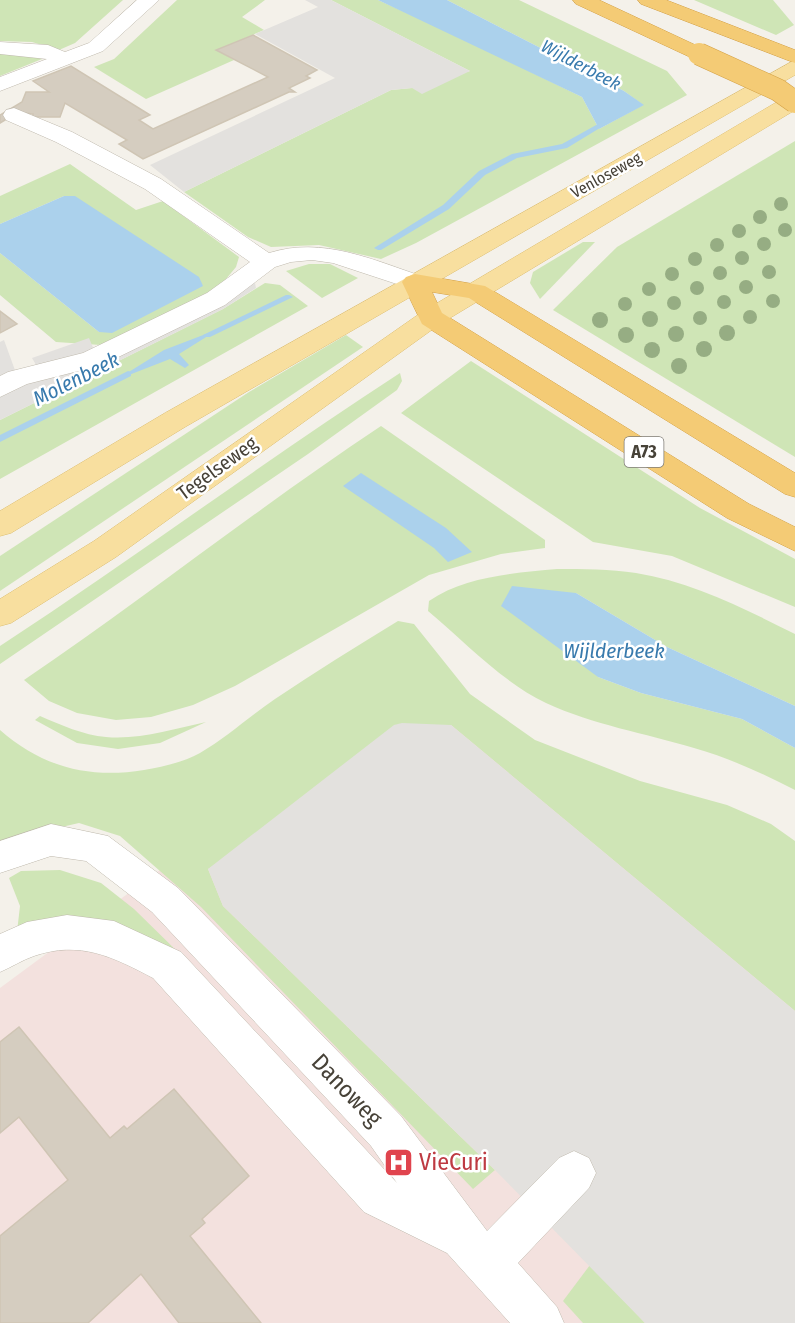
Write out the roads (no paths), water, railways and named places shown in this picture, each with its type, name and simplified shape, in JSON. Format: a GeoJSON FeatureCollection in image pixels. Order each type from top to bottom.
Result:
{"type":"FeatureCollection","features":[{"type":"Feature","properties":{"kind":"highway"},"geometry":{"type":"LineString","coordinates":[[583,0],[791,98]]}},
{"type":"Feature","properties":{"kind":"highway"},"geometry":{"type":"LineString","coordinates":[[630,0],[729,37],[795,57]]}},
{"type":"Feature","properties":{"kind":"highway"},"geometry":{"type":"LineString","coordinates":[[648,0],[729,37],[795,74]]}},
{"type":"Feature","properties":{"kind":"highway"},"geometry":{"type":"LineString","coordinates":[[415,282],[476,291]]}},
{"type":"Feature","properties":{"kind":"highway"},"geometry":{"type":"LineString","coordinates":[[415,282],[431,318]]}},
{"type":"Feature","properties":{"kind":"highway","name":"A73"},"geometry":{"type":"LineString","coordinates":[[476,291],[795,487]]}},
{"type":"Feature","properties":{"kind":"highway","name":"A73"},"geometry":{"type":"LineString","coordinates":[[431,318],[738,511],[795,540]]}},
{"type":"Feature","properties":{"kind":"main road","name":"Venloseweg"},"geometry":{"type":"LineString","coordinates":[[415,282],[795,66]]}},
{"type":"Feature","properties":{"kind":"main road","name":"Venloseweg"},"geometry":{"type":"LineString","coordinates":[[431,318],[791,98]]}},
{"type":"Feature","properties":{"kind":"main road"},"geometry":{"type":"LineString","coordinates":[[0,525],[175,420],[415,282]]}},
{"type":"Feature","properties":{"kind":"main road","name":"Tegelseweg"},"geometry":{"type":"LineString","coordinates":[[0,614],[105,549],[431,318]]}},
{"type":"Feature","properties":{"kind":"lane"},"geometry":{"type":"LineString","coordinates":[[0,85],[96,47],[148,0]]}},
{"type":"Feature","properties":{"kind":"lane"},"geometry":{"type":"LineString","coordinates":[[0,48],[48,51],[63,60]]}},
{"type":"Feature","properties":{"kind":"lane"},"geometry":{"type":"LineString","coordinates":[[6,112],[64,137],[153,184],[266,262]]}},
{"type":"Feature","properties":{"kind":"lane"},"geometry":{"type":"LineString","coordinates":[[0,388],[18,378],[92,359],[216,299],[266,262],[288,255],[312,253],[337,256],[415,282]]}},
{"type":"Feature","properties":{"kind":"lane","name":"Danoweg"},"geometry":{"type":"LineString","coordinates":[[0,857],[51,840],[95,847],[165,900],[386,1131],[475,1250],[541,1323]]}},
{"type":"Feature","properties":{"kind":"lane"},"geometry":{"type":"LineString","coordinates":[[0,954],[27,940],[68,932],[114,938],[167,965],[379,1197],[475,1250],[574,1173]]}},
{"type":"Feature","properties":{"kind":"water"},"geometry":{"type":"Polygon","coordinates":[[[378,0],[447,0],[624,91],[644,105],[599,129],[582,97],[378,0]]]}},
{"type":"Feature","properties":{"kind":"water"},"geometry":{"type":"Polygon","coordinates":[[[64,196],[75,196],[199,277],[203,286],[112,333],[99,332],[0,253],[0,224],[64,196]]]}},
{"type":"Feature","properties":{"kind":"water"},"geometry":{"type":"Polygon","coordinates":[[[219,329],[179,354],[189,365],[185,368],[170,359],[116,380],[164,350],[219,329]]]}},
{"type":"Feature","properties":{"kind":"water"},"geometry":{"type":"Polygon","coordinates":[[[361,473],[446,528],[472,552],[448,562],[434,548],[343,486],[361,473]]]}},
{"type":"Feature","properties":{"kind":"water","name":"Wijlderbeek"},"geometry":{"type":"Polygon","coordinates":[[[512,586],[576,593],[667,647],[795,706],[795,748],[742,719],[641,693],[598,677],[501,606],[512,586]]]}},
{"type":"Feature","properties":{"kind":"waterway","name":"Wijlderbeek"},"geometry":{"type":"LineString","coordinates":[[378,248],[446,207],[482,173],[515,156],[564,146],[609,120]]}},
{"type":"Feature","properties":{"kind":"waterway","name":"Wijlderbeek"},"geometry":{"type":"LineString","coordinates":[[207,335],[289,297]]}},
{"type":"Feature","properties":{"kind":"waterway","name":"Molenbeek"},"geometry":{"type":"LineString","coordinates":[[0,439],[128,374]]}},
{"type":"Feature","properties":{"kind":"place","name":"VieCuri"},"geometry":{"type":"Point","coordinates":[398,1162]}}]}
